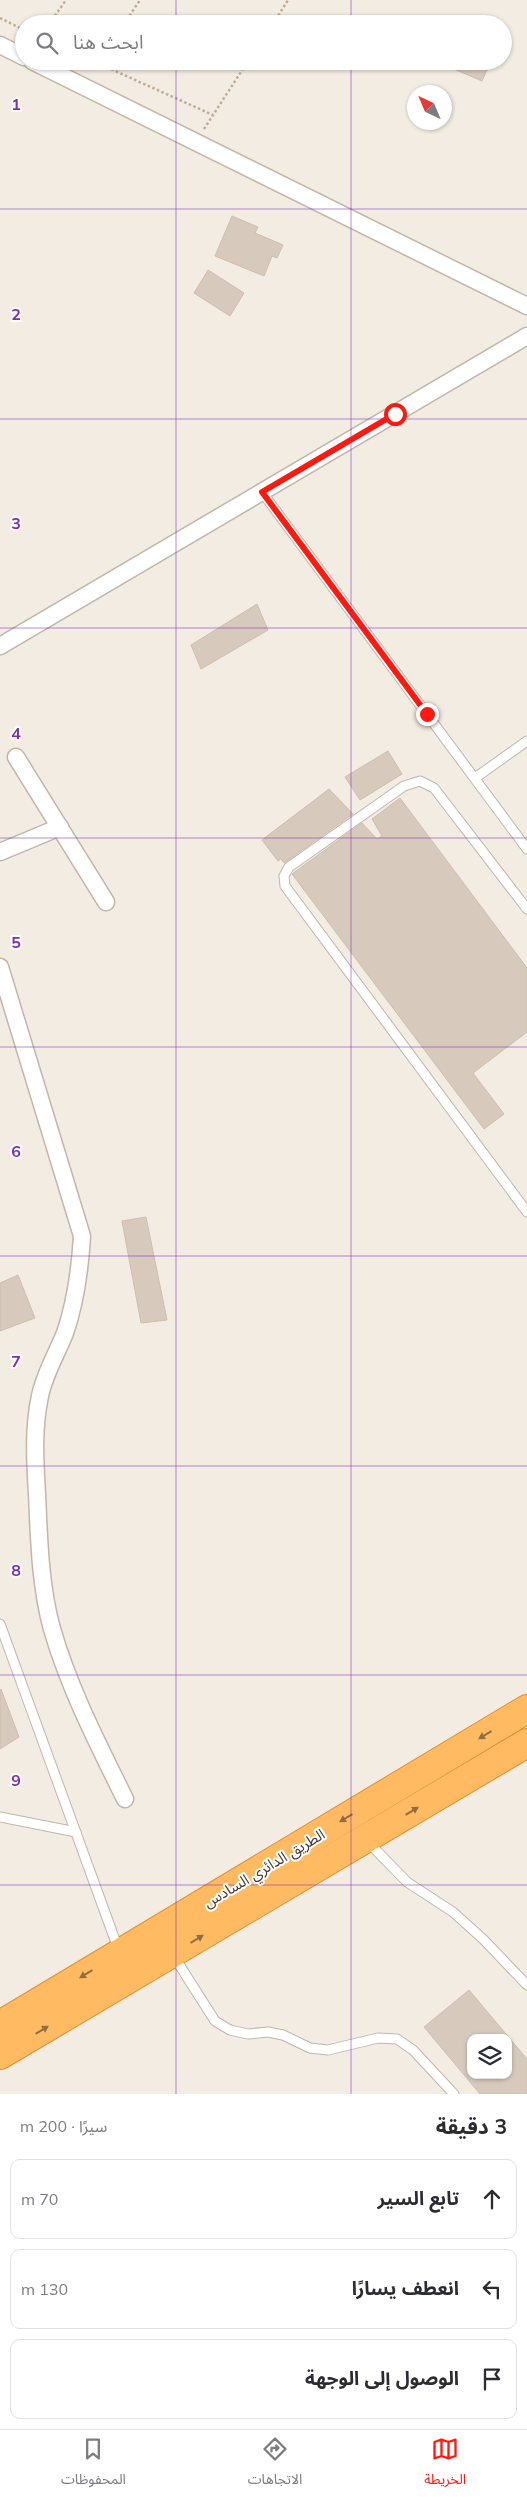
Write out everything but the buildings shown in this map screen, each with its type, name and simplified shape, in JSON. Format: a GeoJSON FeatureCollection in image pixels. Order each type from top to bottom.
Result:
{"type":"FeatureCollection","features":[{"type":"Feature","properties":{"kind":"highway","name":"الطريق الدائري السادس"},"geometry":{"type":"LineString","coordinates":[[0,2055],[166,1942],[527,1709]]}},
{"type":"Feature","properties":{"kind":"highway","name":"الطريق الدائري السادس"},"geometry":{"type":"LineString","coordinates":[[0,2025],[120,1954],[166,1942],[366,1839],[527,1743]]}},
{"type":"Feature","properties":{"kind":"street"},"geometry":{"type":"LineString","coordinates":[[0,45],[15,52]]}},
{"type":"Feature","properties":{"kind":"street"},"geometry":{"type":"LineString","coordinates":[[50,70],[527,306]]}},
{"type":"Feature","properties":{"kind":"street"},"geometry":{"type":"LineString","coordinates":[[0,646],[527,336]]}},
{"type":"Feature","properties":{"kind":"street"},"geometry":{"type":"LineString","coordinates":[[16,757],[106,902]]}},
{"type":"Feature","properties":{"kind":"street"},"geometry":{"type":"LineString","coordinates":[[0,852],[60,827]]}},
{"type":"Feature","properties":{"kind":"street"},"geometry":{"type":"LineString","coordinates":[[0,967],[82,1236],[75,1300],[65,1332],[40,1395],[35,1453],[38,1523],[44,1586],[52,1627],[62,1658],[86,1719],[125,1799]]}},
{"type":"Feature","properties":{"kind":"lane"},"geometry":{"type":"LineString","coordinates":[[262,492],[527,848]]}},
{"type":"Feature","properties":{"kind":"lane"},"geometry":{"type":"LineString","coordinates":[[475,778],[527,741]]}},
{"type":"Feature","properties":{"kind":"lane"},"geometry":{"type":"LineString","coordinates":[[527,909],[434,788],[420,781],[404,786],[289,867],[284,876],[285,886],[527,1212]]}},
{"type":"Feature","properties":{"kind":"lane"},"geometry":{"type":"LineString","coordinates":[[0,1624],[120,1954]]}},
{"type":"Feature","properties":{"kind":"lane"},"geometry":{"type":"LineString","coordinates":[[0,1816],[76,1832]]}},
{"type":"Feature","properties":{"kind":"lane"},"geometry":{"type":"LineString","coordinates":[[366,1839],[407,1882],[453,1912],[483,1939],[527,1986]]}},
{"type":"Feature","properties":{"kind":"lane"},"geometry":{"type":"LineString","coordinates":[[166,1942],[216,2020],[230,2030],[248,2034],[268,2032],[283,2035],[310,2048],[328,2050],[378,2038],[397,2039],[413,2050],[454,2094]]}},
{"type":"Feature","properties":{"kind":"path"},"geometry":{"type":"LineString","coordinates":[[55,15],[66,0]]}},
{"type":"Feature","properties":{"kind":"path"},"geometry":{"type":"LineString","coordinates":[[130,15],[140,0]]}},
{"type":"Feature","properties":{"kind":"path"},"geometry":{"type":"LineString","coordinates":[[279,15],[288,0]]}},
{"type":"Feature","properties":{"kind":"path"},"geometry":{"type":"LineString","coordinates":[[0,18],[15,26]]}},
{"type":"Feature","properties":{"kind":"path"},"geometry":{"type":"LineString","coordinates":[[115,70],[213,115]]}},
{"type":"Feature","properties":{"kind":"path"},"geometry":{"type":"LineString","coordinates":[[195,142],[242,70]]}},
{"type":"Feature","properties":{"kind":"route"},"geometry":{"type":"LineString","coordinates":[[395,414],[262,492],[427,714]]}}]}
